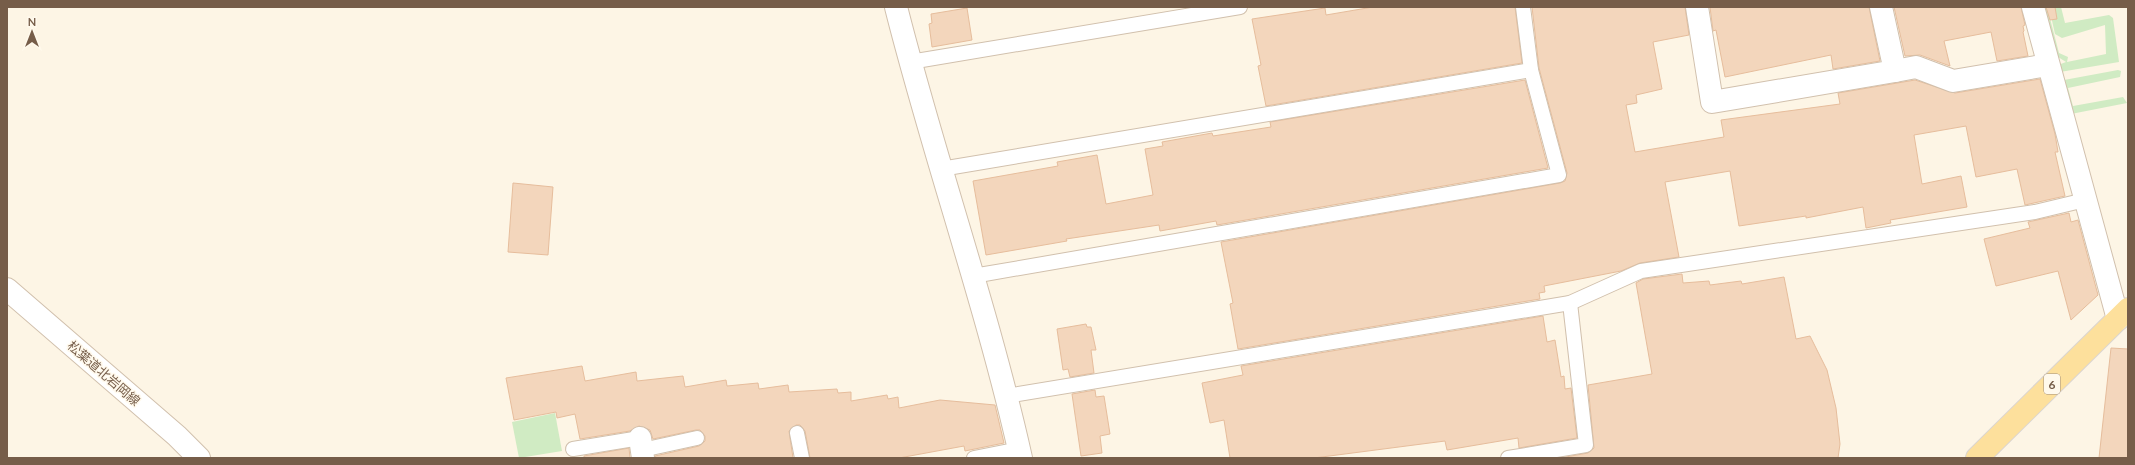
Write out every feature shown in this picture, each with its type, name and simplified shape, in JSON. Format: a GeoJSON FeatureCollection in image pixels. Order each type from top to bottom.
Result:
{"type":"FeatureCollection","features":[{"type":"Feature","properties":{"kind":"main road","name":"6"},"geometry":{"type":"LineString","coordinates":[[1977,458],[2123,314]]}},
{"type":"Feature","properties":{"kind":"street"},"geometry":{"type":"LineString","coordinates":[[896,7],[910,62],[973,276],[1020,453]]}},
{"type":"Feature","properties":{"kind":"street"},"geometry":{"type":"LineString","coordinates":[[1697,7],[1712,102],[1916,67],[1953,81],[2048,65]]}},
{"type":"Feature","properties":{"kind":"street"},"geometry":{"type":"LineString","coordinates":[[1881,7],[1895,71]]}},
{"type":"Feature","properties":{"kind":"street"},"geometry":{"type":"LineString","coordinates":[[2033,7],[2085,200],[2123,314]]}},
{"type":"Feature","properties":{"kind":"street","name":"松葉道北岩岡線"},"geometry":{"type":"LineString","coordinates":[[7,289],[177,436],[199,458]]}},
{"type":"Feature","properties":{"kind":"lane"},"geometry":{"type":"LineString","coordinates":[[910,62],[1240,7]]}},
{"type":"Feature","properties":{"kind":"lane"},"geometry":{"type":"LineString","coordinates":[[973,276],[1559,175],[1531,70],[1523,7]]}},
{"type":"Feature","properties":{"kind":"lane"},"geometry":{"type":"LineString","coordinates":[[941,169],[1531,70]]}},
{"type":"Feature","properties":{"kind":"lane"},"geometry":{"type":"LineString","coordinates":[[1006,396],[1570,303],[1641,271],[2035,212],[2085,200]]}},
{"type":"Feature","properties":{"kind":"lane"},"geometry":{"type":"LineString","coordinates":[[1508,458],[1586,445],[1570,303]]}},
{"type":"Feature","properties":{"kind":"lane"},"geometry":{"type":"LineString","coordinates":[[797,433],[802,458]]}},
{"type":"Feature","properties":{"kind":"lane"},"geometry":{"type":"LineString","coordinates":[[573,449],[641,449],[697,438]]}},
{"type":"Feature","properties":{"kind":"lane"},"geometry":{"type":"LineString","coordinates":[[974,458],[1020,453]]}},
{"type":"Feature","properties":{"kind":"green space"},"geometry":{"type":"Polygon","coordinates":[[[2041,7],[2047,7],[2059,53],[2068,57],[2067,62],[2106,54],[2105,25],[2062,38],[2055,34],[2049,7],[2061,7],[2065,23],[2109,15],[2113,18],[2119,62],[2060,72],[2058,65],[2066,62],[2055,55],[2041,7]]]}},
{"type":"Feature","properties":{"kind":"green space"},"geometry":{"type":"Polygon","coordinates":[[[2118,70],[2121,71],[2120,77],[2068,88],[2073,106],[2123,97],[2127,103],[2071,114],[2064,80],[2118,70]]]}},
{"type":"Feature","properties":{"kind":"green space"},"geometry":{"type":"Polygon","coordinates":[[[555,413],[562,451],[519,458],[512,422],[555,413]]]}},
{"type":"Feature","properties":{"kind":"building"},"geometry":{"type":"Polygon","coordinates":[[[1373,7],[1515,7],[1522,63],[1266,106],[1258,66],[1261,65],[1252,19],[1325,8],[1326,15],[1373,7]]]}},
{"type":"Feature","properties":{"kind":"building"},"geometry":{"type":"Polygon","coordinates":[[[1532,7],[1685,7],[1689,35],[1653,42],[1662,89],[1636,95],[1637,103],[1626,105],[1635,152],[1724,137],[1721,120],[1840,104],[1838,93],[1915,80],[1955,93],[2040,79],[2055,134],[2058,152],[2055,152],[2065,196],[2025,205],[2017,169],[1976,177],[1966,126],[1914,135],[1922,184],[1961,176],[1967,207],[1890,220],[1891,223],[1866,228],[1863,207],[1806,218],[1806,216],[1739,226],[1730,171],[1665,182],[1679,257],[1640,263],[1621,271],[1544,286],[1545,292],[1539,293],[1540,299],[1238,349],[1230,304],[1233,303],[1221,242],[1565,181],[1567,173],[1539,68],[1532,7]]]}},
{"type":"Feature","properties":{"kind":"building"},"geometry":{"type":"Polygon","coordinates":[[[1710,7],[1869,7],[1880,61],[1833,69],[1831,55],[1725,77],[1716,30],[1713,31],[1710,7]]]}},
{"type":"Feature","properties":{"kind":"building"},"geometry":{"type":"Polygon","coordinates":[[[1894,7],[2021,7],[2025,25],[2023,26],[2023,32],[2028,56],[1997,61],[1991,32],[1944,41],[1950,66],[1920,55],[1905,56],[1894,7]]]}},
{"type":"Feature","properties":{"kind":"building"},"geometry":{"type":"Polygon","coordinates":[[[2046,7],[2055,7],[2057,19],[2050,20],[2046,7]]]}},
{"type":"Feature","properties":{"kind":"building"},"geometry":{"type":"Polygon","coordinates":[[[967,8],[972,40],[932,47],[929,24],[932,23],[931,14],[967,8]]]}},
{"type":"Feature","properties":{"kind":"building"},"geometry":{"type":"Polygon","coordinates":[[[1525,80],[1548,168],[1217,225],[1216,221],[1160,231],[1159,225],[1066,239],[1067,241],[986,255],[973,181],[1058,166],[1057,162],[1097,155],[1106,204],[1153,195],[1145,149],[1163,146],[1162,142],[1212,133],[1213,136],[1271,127],[1270,122],[1525,80]]]}},
{"type":"Feature","properties":{"kind":"building"},"geometry":{"type":"Polygon","coordinates":[[[513,183],[553,187],[548,255],[508,252],[513,183]]]}},
{"type":"Feature","properties":{"kind":"building"},"geometry":{"type":"Polygon","coordinates":[[[2069,213],[2071,222],[2078,220],[2098,295],[2071,320],[2058,271],[1996,286],[1984,239],[2030,228],[2028,222],[2069,213]]]}},
{"type":"Feature","properties":{"kind":"building"},"geometry":{"type":"Polygon","coordinates":[[[1682,274],[1683,283],[1709,281],[1710,285],[1741,281],[1742,284],[1784,277],[1796,339],[1810,336],[1827,370],[1836,408],[1840,444],[1838,458],[1560,458],[1588,453],[1594,448],[1588,385],[1652,374],[1636,283],[1643,279],[1682,274]]]}},
{"type":"Feature","properties":{"kind":"building"},"geometry":{"type":"Polygon","coordinates":[[[1543,316],[1547,342],[1555,340],[1561,377],[1564,376],[1565,389],[1571,388],[1577,438],[1519,448],[1518,438],[1447,450],[1445,441],[1314,458],[1230,458],[1224,420],[1210,423],[1202,383],[1243,375],[1241,366],[1543,316]]]}},
{"type":"Feature","properties":{"kind":"building"},"geometry":{"type":"Polygon","coordinates":[[[1086,324],[1087,327],[1091,327],[1096,350],[1091,350],[1094,373],[1070,377],[1068,369],[1063,370],[1057,329],[1086,324]]]}},
{"type":"Feature","properties":{"kind":"building"},"geometry":{"type":"Polygon","coordinates":[[[2111,348],[2128,349],[2128,458],[2099,458],[2111,348]]]}},
{"type":"Feature","properties":{"kind":"building"},"geometry":{"type":"Polygon","coordinates":[[[582,366],[585,381],[636,372],[637,381],[683,376],[685,387],[726,380],[727,386],[758,383],[759,389],[788,385],[789,392],[837,389],[838,393],[851,392],[851,401],[887,395],[888,399],[898,397],[899,408],[940,400],[995,405],[1004,443],[965,451],[964,446],[899,458],[810,458],[805,431],[800,425],[796,425],[789,431],[793,458],[655,458],[655,456],[699,446],[705,441],[705,436],[700,430],[696,430],[653,439],[650,430],[639,426],[630,431],[580,439],[575,414],[557,418],[556,412],[514,420],[506,378],[582,366]]]}},
{"type":"Feature","properties":{"kind":"building"},"geometry":{"type":"Polygon","coordinates":[[[1095,390],[1096,397],[1104,396],[1110,434],[1100,436],[1102,453],[1081,456],[1072,394],[1095,390]]]}},
{"type":"Feature","properties":{"kind":"building"},"geometry":{"type":"Polygon","coordinates":[[[629,448],[630,458],[584,458],[584,456],[629,448]]]}}]}
